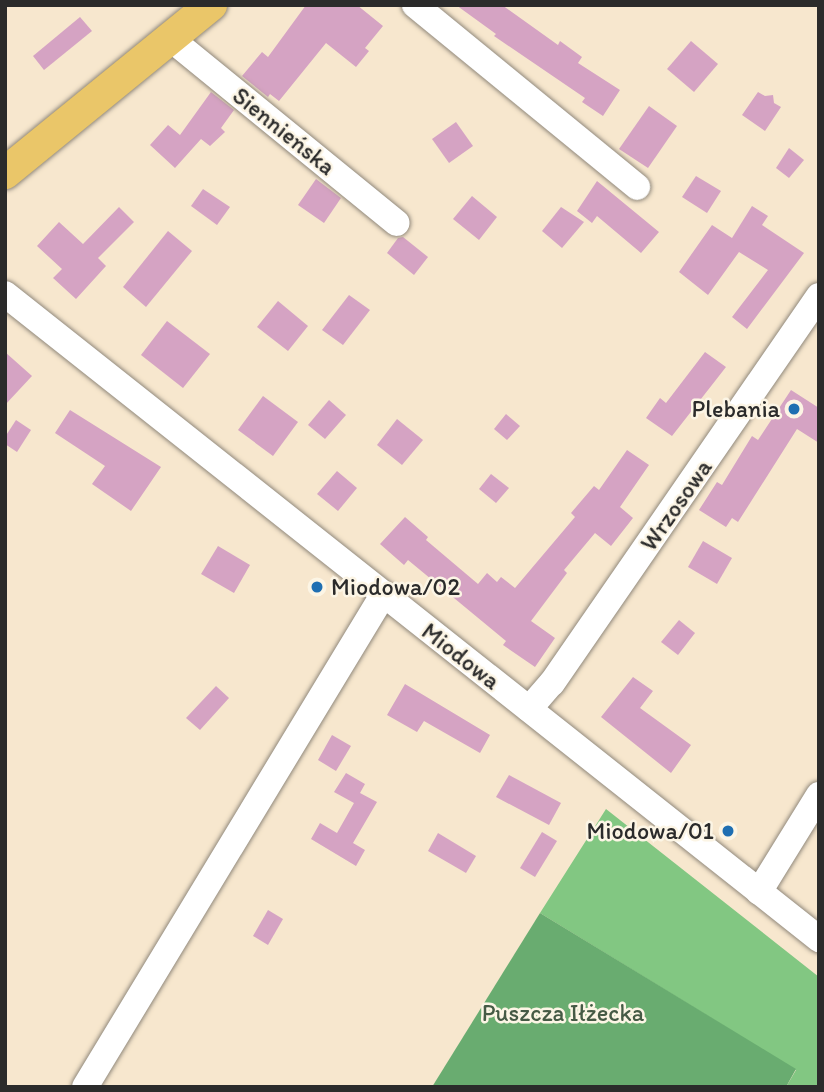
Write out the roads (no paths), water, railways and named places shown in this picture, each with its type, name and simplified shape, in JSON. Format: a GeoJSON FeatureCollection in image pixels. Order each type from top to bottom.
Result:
{"type":"FeatureCollection","features":[{"type":"Feature","properties":{"kind":"main road"},"geometry":{"type":"LineString","coordinates":[[5,173],[211,5]]}},
{"type":"Feature","properties":{"kind":"street"},"geometry":{"type":"LineString","coordinates":[[415,5],[637,187]]}},
{"type":"Feature","properties":{"kind":"street","name":"Siennieńska"},"geometry":{"type":"LineString","coordinates":[[171,39],[397,223]]}},
{"type":"Feature","properties":{"kind":"street","name":"Miodowa"},"geometry":{"type":"LineString","coordinates":[[5,294],[819,939]]}},
{"type":"Feature","properties":{"kind":"street","name":"Wrzosowa"},"geometry":{"type":"LineString","coordinates":[[528,709],[552,684],[819,296]]}},
{"type":"Feature","properties":{"kind":"street"},"geometry":{"type":"LineString","coordinates":[[85,1087],[383,595]]}},
{"type":"Feature","properties":{"kind":"street"},"geometry":{"type":"LineString","coordinates":[[759,892],[819,795]]}},
{"type":"Feature","properties":{"kind":"place","name":"Plebania"},"geometry":{"type":"Point","coordinates":[794,409]}},
{"type":"Feature","properties":{"kind":"place","name":"Miodowa/02"},"geometry":{"type":"Point","coordinates":[317,587]}},
{"type":"Feature","properties":{"kind":"place","name":"Miodowa/01"},"geometry":{"type":"Point","coordinates":[728,831]}},
{"type":"Feature","properties":{"kind":"park label","name":"Puszcza Iłżecka"},"geometry":{"type":"Point","coordinates":[563,1013]}}]}
